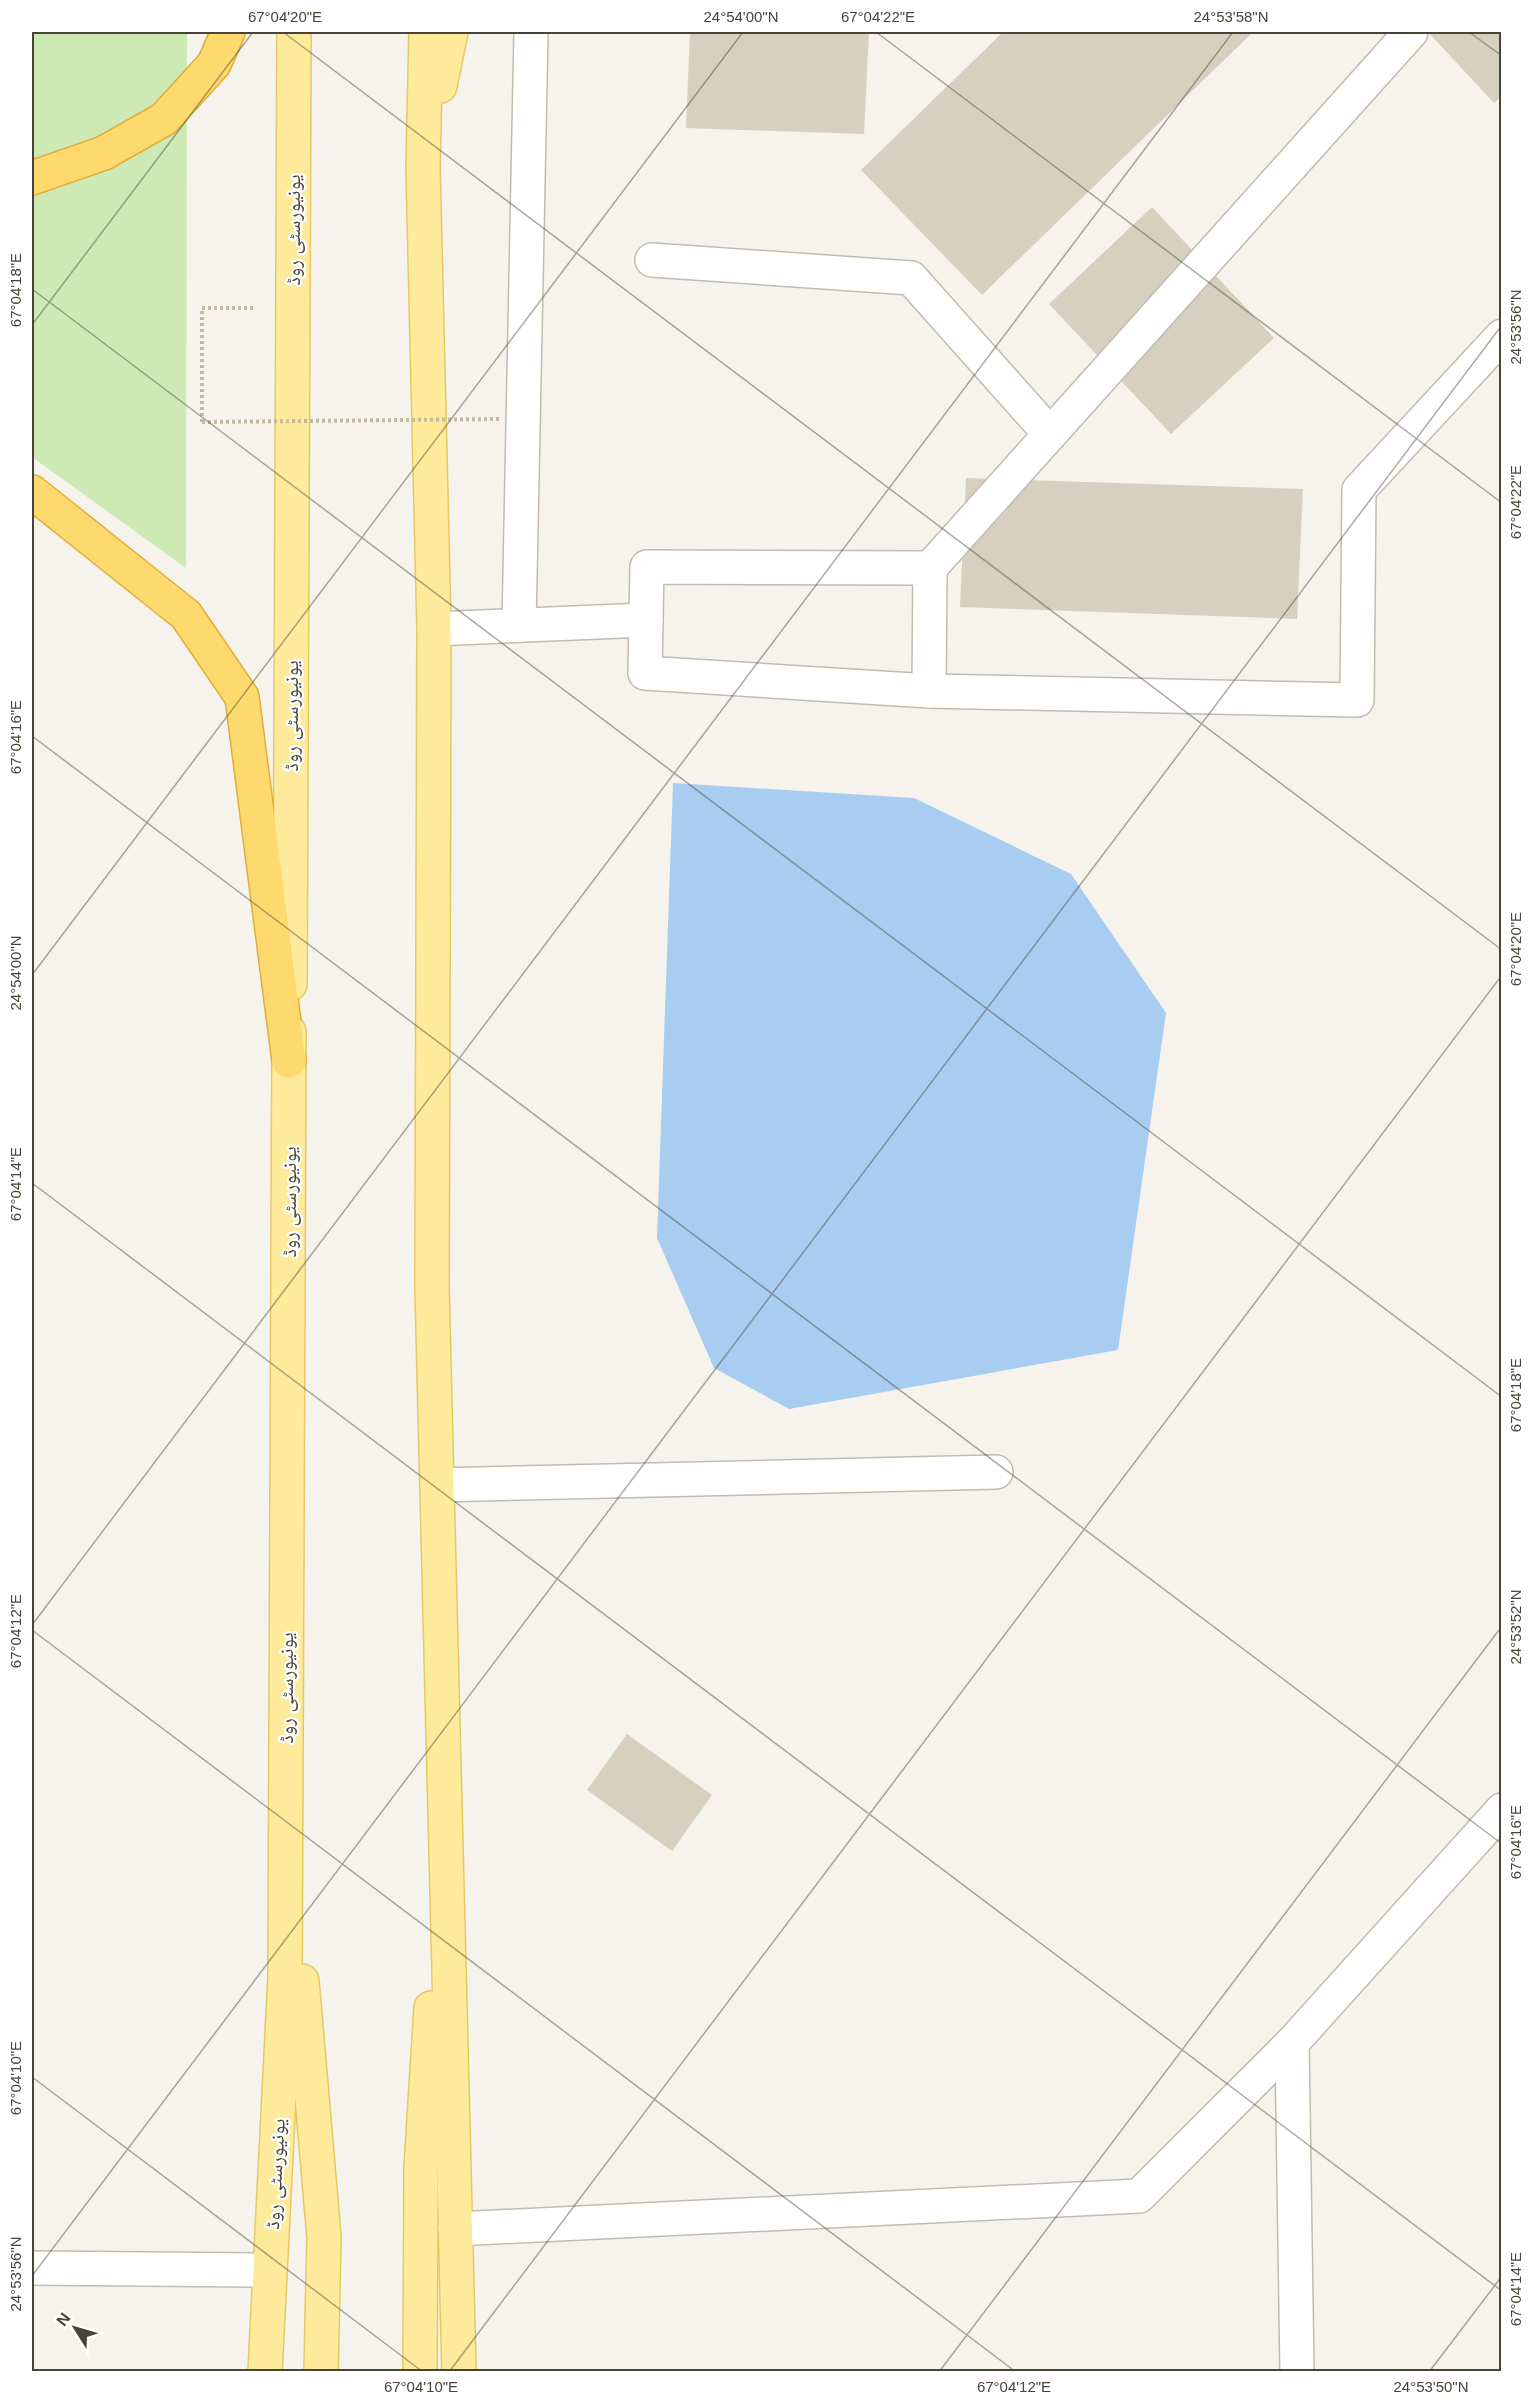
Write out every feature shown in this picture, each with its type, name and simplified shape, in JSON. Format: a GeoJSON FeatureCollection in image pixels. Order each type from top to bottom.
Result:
{"type":"FeatureCollection","features":[{"type":"Feature","properties":{"kind":"highway"},"geometry":{"type":"LineString","coordinates":[[32,178],[104,153],[165,118],[214,64],[228,32]]}},
{"type":"Feature","properties":{"kind":"highway"},"geometry":{"type":"LineString","coordinates":[[32,492],[186,615],[242,697],[289,1061]]}},
{"type":"Feature","properties":{"kind":"main road","name":"یونیورسٹی روڈ"},"geometry":{"type":"LineString","coordinates":[[265,2372],[285,1976],[294,32]]}},
{"type":"Feature","properties":{"kind":"main road"},"geometry":{"type":"LineString","coordinates":[[426,32],[423,167],[434,629],[432,1288],[459,2372]]}},
{"type":"Feature","properties":{"kind":"main road"},"geometry":{"type":"LineString","coordinates":[[423,167],[451,32]]}},
{"type":"Feature","properties":{"kind":"main road"},"geometry":{"type":"LineString","coordinates":[[286,1794],[324,2237],[321,2372]]}},
{"type":"Feature","properties":{"kind":"main road"},"geometry":{"type":"LineString","coordinates":[[420,2372],[421,2168],[445,1794]]}},
{"type":"Feature","properties":{"kind":"street"},"geometry":{"type":"LineString","coordinates":[[519,625],[531,32]]}},
{"type":"Feature","properties":{"kind":"street"},"geometry":{"type":"LineString","coordinates":[[929,691],[930,568],[1411,32]]}},
{"type":"Feature","properties":{"kind":"street"},"geometry":{"type":"LineString","coordinates":[[652,260],[911,278],[1050,434]]}},
{"type":"Feature","properties":{"kind":"street"},"geometry":{"type":"LineString","coordinates":[[930,568],[647,567],[645,673],[929,691],[1356,700],[1359,490],[1502,336]]}},
{"type":"Feature","properties":{"kind":"street"},"geometry":{"type":"LineString","coordinates":[[434,629],[646,620]]}},
{"type":"Feature","properties":{"kind":"street"},"geometry":{"type":"LineString","coordinates":[[437,1485],[996,1472]]}},
{"type":"Feature","properties":{"kind":"street"},"geometry":{"type":"LineString","coordinates":[[455,2229],[1139,2196],[1292,2043],[1502,1810]]}},
{"type":"Feature","properties":{"kind":"street"},"geometry":{"type":"LineString","coordinates":[[1292,2043],[1297,2372]]}},
{"type":"Feature","properties":{"kind":"street"},"geometry":{"type":"LineString","coordinates":[[32,2268],[270,2270]]}},
{"type":"Feature","properties":{"kind":"path"},"geometry":{"type":"LineString","coordinates":[[292,307],[202,308],[202,422],[501,419]]}},
{"type":"Feature","properties":{"kind":"green space"},"geometry":{"type":"Polygon","coordinates":[[[32,32],[187,32],[186,568],[32,457],[32,32]]]}},
{"type":"Feature","properties":{"kind":"water"},"geometry":{"type":"Polygon","coordinates":[[[673,783],[914,798],[1071,874],[1166,1013],[1118,1350],[789,1409],[714,1368],[657,1238],[673,783]]]}},
{"type":"Feature","properties":{"kind":"building"},"geometry":{"type":"Polygon","coordinates":[[[690,32],[869,32],[864,134],[686,128],[690,32]]]}},
{"type":"Feature","properties":{"kind":"building"},"geometry":{"type":"Polygon","coordinates":[[[1003,32],[1253,32],[982,295],[861,170],[1003,32]]]}},
{"type":"Feature","properties":{"kind":"building"},"geometry":{"type":"Polygon","coordinates":[[[1428,32],[1502,32],[1502,96],[1494,103],[1428,32]]]}},
{"type":"Feature","properties":{"kind":"building"},"geometry":{"type":"Polygon","coordinates":[[[1152,207],[1274,338],[1171,434],[1049,304],[1152,207]]]}},
{"type":"Feature","properties":{"kind":"building"},"geometry":{"type":"Polygon","coordinates":[[[966,478],[1303,489],[1297,619],[960,607],[966,478]]]}},
{"type":"Feature","properties":{"kind":"building"},"geometry":{"type":"Polygon","coordinates":[[[627,1734],[712,1795],[672,1851],[587,1790],[627,1734]]]}}]}
